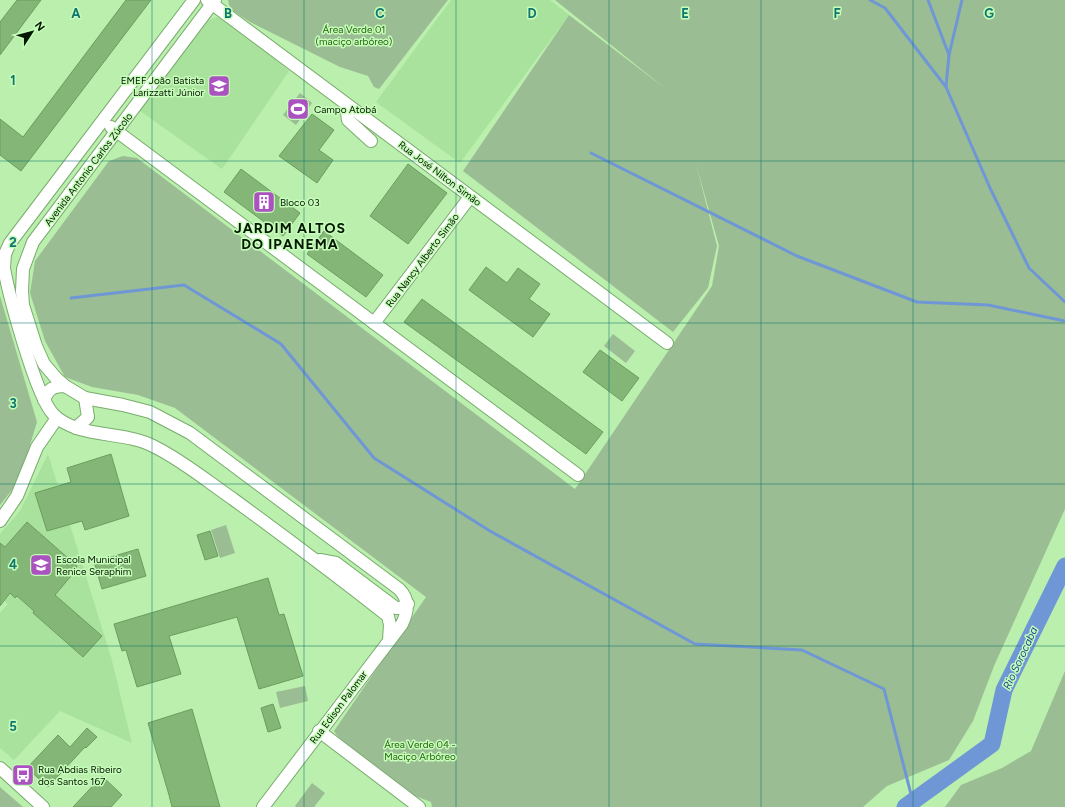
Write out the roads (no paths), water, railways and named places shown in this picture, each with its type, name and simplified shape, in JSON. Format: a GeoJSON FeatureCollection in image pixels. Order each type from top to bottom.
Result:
{"type":"FeatureCollection","features":[{"type":"Feature","properties":{"kind":"street","name":"Avenida Antonio Carlos Zúcolo"},"geometry":{"type":"LineString","coordinates":[[44,400],[30,362],[5,277],[4,261],[10,243],[194,0]]}},
{"type":"Feature","properties":{"kind":"street","name":"Avenida Antonio Carlos Zúcolo"},"geometry":{"type":"LineString","coordinates":[[65,386],[44,364],[36,346],[23,305],[23,269],[33,242],[117,132],[211,1]]}},
{"type":"Feature","properties":{"kind":"street","name":"Rua José Nilton Simão"},"geometry":{"type":"LineString","coordinates":[[211,1],[346,104],[667,343]]}},
{"type":"Feature","properties":{"kind":"street"},"geometry":{"type":"LineString","coordinates":[[346,104],[348,120],[371,141]]}},
{"type":"Feature","properties":{"kind":"street"},"geometry":{"type":"LineString","coordinates":[[102,120],[578,475]]}},
{"type":"Feature","properties":{"kind":"street","name":"Avenida Antonio Carlos Zúcolo"},"geometry":{"type":"LineString","coordinates":[[33,242],[23,242],[19,238],[61,182],[62,174]]}},
{"type":"Feature","properties":{"kind":"street","name":"Rua Nancy Alberto Simão"},"geometry":{"type":"LineString","coordinates":[[374,323],[470,196]]}},
{"type":"Feature","properties":{"kind":"street"},"geometry":{"type":"LineString","coordinates":[[316,559],[336,563],[396,608],[408,604],[407,598],[400,588],[190,433],[150,412],[85,398],[65,386],[48,390],[44,400],[58,418],[76,428],[122,436],[155,447],[183,463],[316,559],[388,616],[390,625],[389,640]]}},
{"type":"Feature","properties":{"kind":"street"},"geometry":{"type":"LineString","coordinates":[[76,428],[88,417],[85,398]]}},
{"type":"Feature","properties":{"kind":"street"},"geometry":{"type":"LineString","coordinates":[[0,521],[17,496],[37,447],[58,418]]}},
{"type":"Feature","properties":{"kind":"street","name":"Rua Edison Palomar"},"geometry":{"type":"LineString","coordinates":[[263,807],[319,731],[402,624],[408,604]]}},
{"type":"Feature","properties":{"kind":"street"},"geometry":{"type":"LineString","coordinates":[[319,731],[419,807]]}},
{"type":"Feature","properties":{"kind":"street"},"geometry":{"type":"LineString","coordinates":[[0,768],[43,807]]}},
{"type":"Feature","properties":{"kind":"waterway"},"geometry":{"type":"LineString","coordinates":[[870,0],[885,8],[946,87],[990,188],[1029,268],[1065,302]]}},
{"type":"Feature","properties":{"kind":"waterway"},"geometry":{"type":"LineString","coordinates":[[928,0],[949,55],[946,86]]}},
{"type":"Feature","properties":{"kind":"waterway"},"geometry":{"type":"LineString","coordinates":[[949,55],[962,0]]}},
{"type":"Feature","properties":{"kind":"waterway"},"geometry":{"type":"LineString","coordinates":[[591,153],[797,256],[917,302],[988,305],[1065,321]]}},
{"type":"Feature","properties":{"kind":"waterway"},"geometry":{"type":"LineString","coordinates":[[71,298],[184,285],[281,344],[374,458],[490,531],[695,644],[802,650],[884,689],[913,802]]}},
{"type":"Feature","properties":{"kind":"waterway","name":"Rio Sorocaba"},"geometry":{"type":"LineString","coordinates":[[905,807],[992,744],[1004,690],[1065,566]]}},
{"type":"Feature","properties":{"kind":"place","name":"EMEF João Batista Larizzatti Júnior"},"geometry":{"type":"Point","coordinates":[219,86]}},
{"type":"Feature","properties":{"kind":"place","name":"Campo Atobá"},"geometry":{"type":"Point","coordinates":[298,109]}},
{"type":"Feature","properties":{"kind":"place","name":"Bloco 03"},"geometry":{"type":"Point","coordinates":[264,202]}},
{"type":"Feature","properties":{"kind":"place","name":"Escola Municipal Renice Seraphim"},"geometry":{"type":"Point","coordinates":[41,565]}},
{"type":"Feature","properties":{"kind":"place","name":"Rua Abdias Ribeiro dos Santos 167"},"geometry":{"type":"Point","coordinates":[23,775]}},
{"type":"Feature","properties":{"kind":"district","name":"JARDIM ALTOS DO IPANEMA"},"geometry":{"type":"Point","coordinates":[290,236]}},
{"type":"Feature","properties":{"kind":"park label","name":"Área Verde 01 (maciço arbóreo)"},"geometry":{"type":"Point","coordinates":[354,34]}},
{"type":"Feature","properties":{"kind":"park label","name":"Área Verde 04 - Maciço Arbóreo"},"geometry":{"type":"Point","coordinates":[420,750]}}]}
